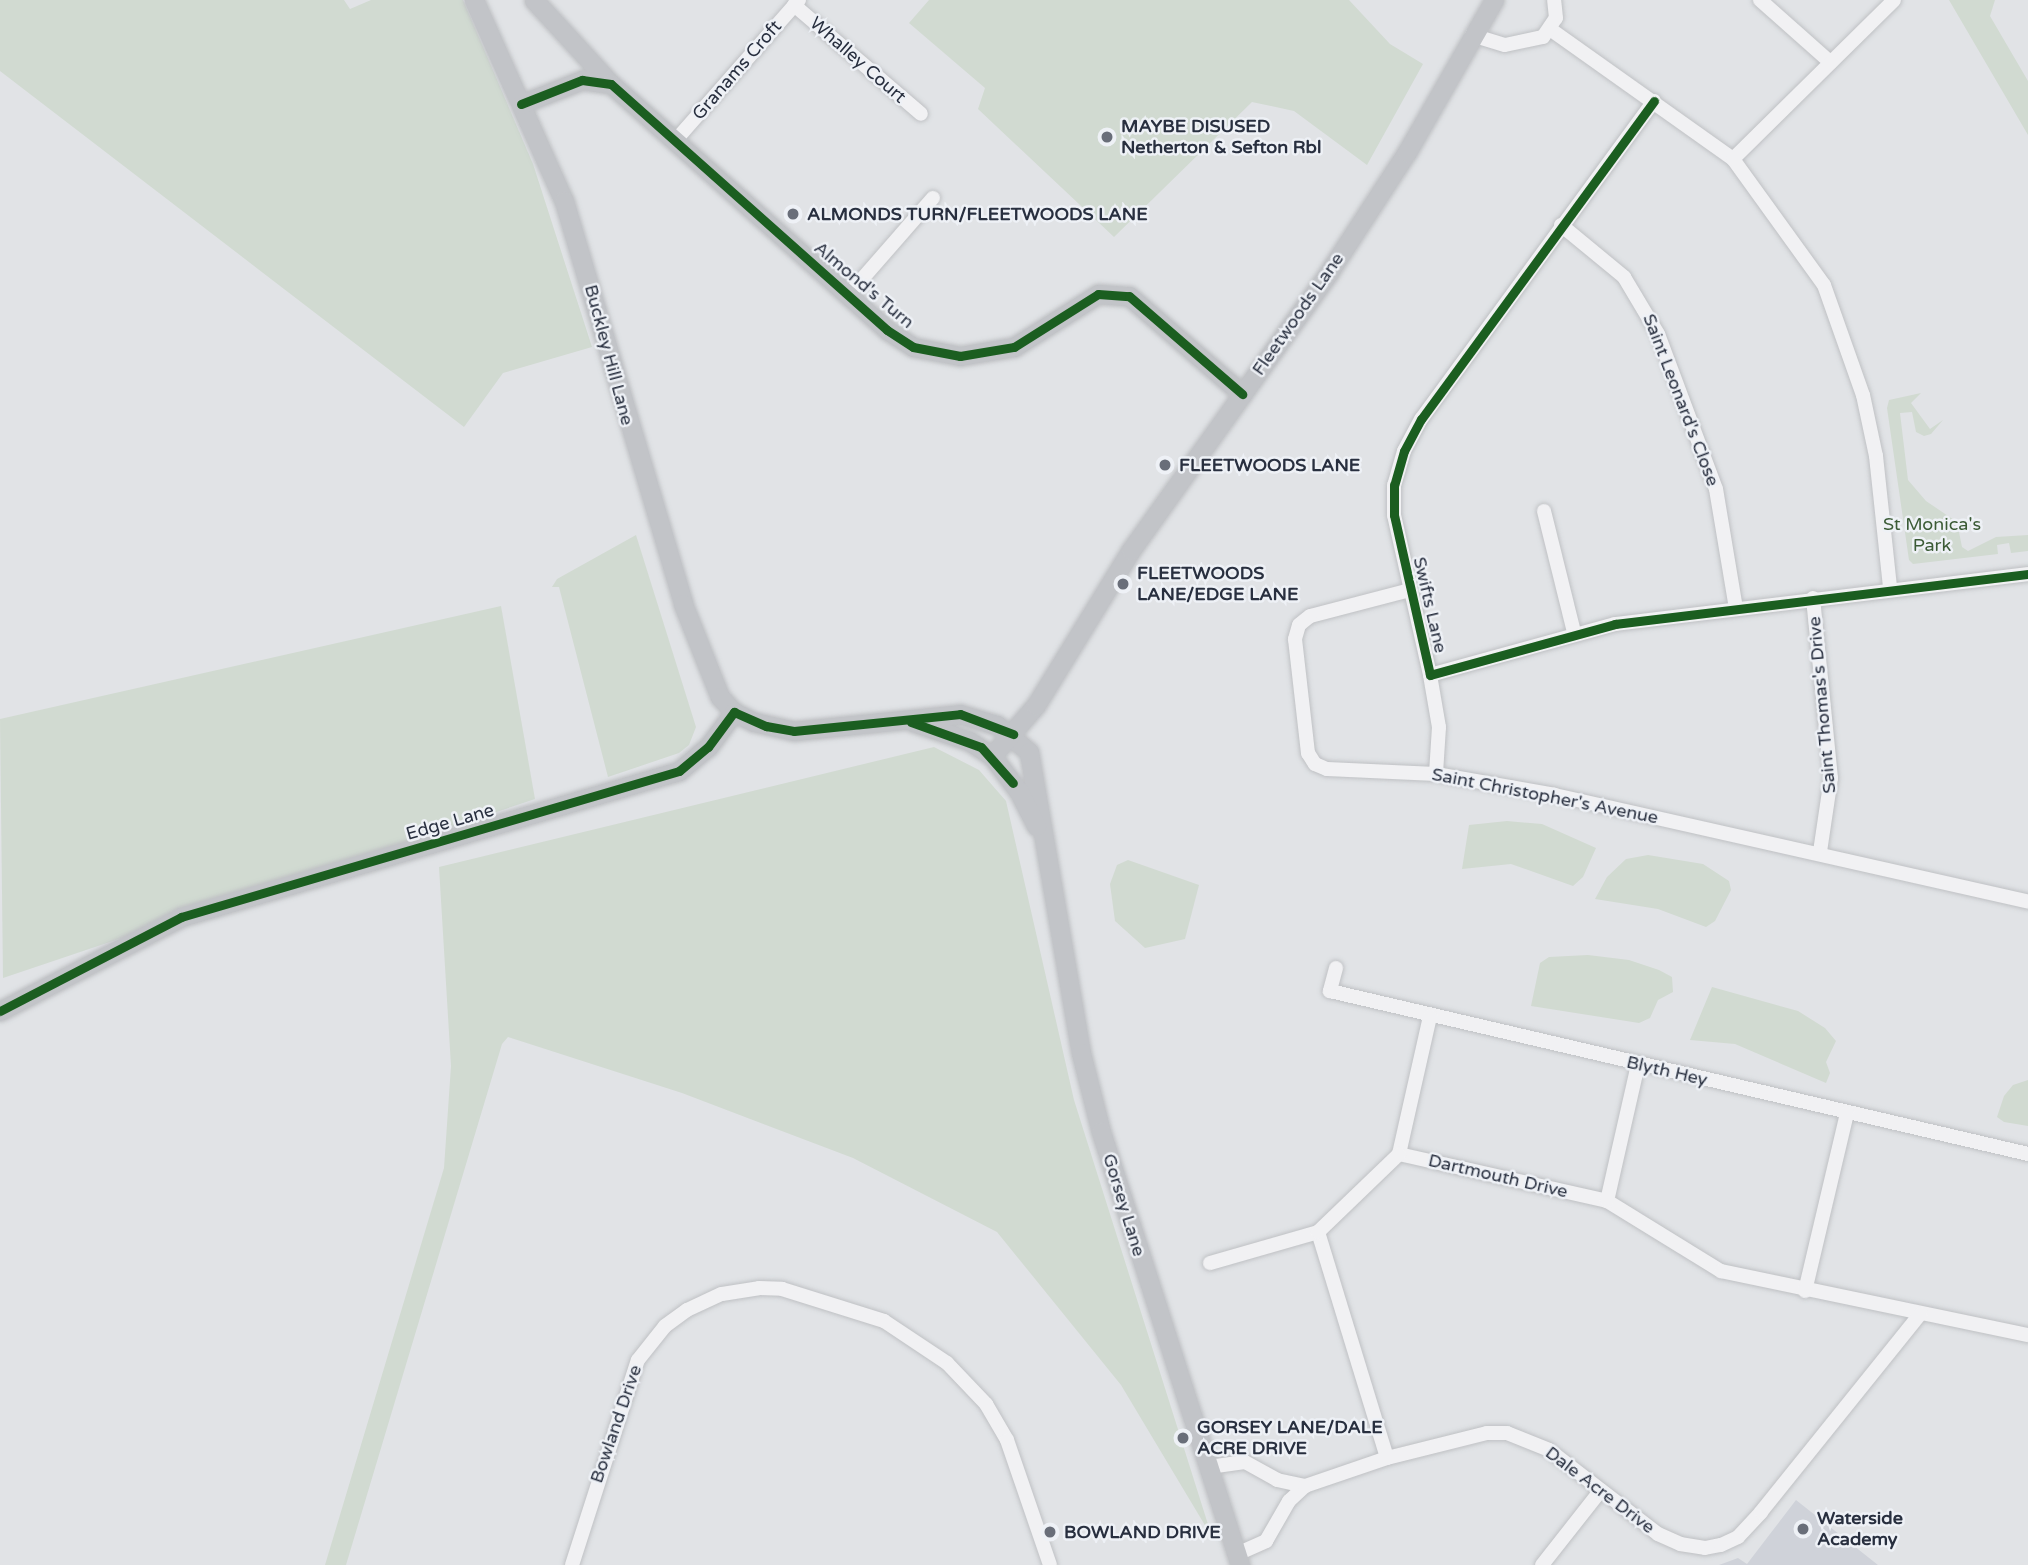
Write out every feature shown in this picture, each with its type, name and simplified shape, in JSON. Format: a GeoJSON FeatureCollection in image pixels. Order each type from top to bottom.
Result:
{"type":"FeatureCollection","features":[{"type":"Feature","properties":{"kind":"street","name":"Buckley Hill Lane"},"geometry":{"type":"LineString","coordinates":[[474,0],[521,104],[577,241],[649,497],[694,636],[712,682],[734,712]]}},
{"type":"Feature","properties":{"kind":"street","name":"Almond's Turn"},"geometry":{"type":"LineString","coordinates":[[534,0],[611,83],[848,295],[913,347],[960,356],[1014,346],[1098,294],[1129,296],[1242,394]]}},
{"type":"Feature","properties":{"kind":"street","name":"Fleetwoods Lane"},"geometry":{"type":"LineString","coordinates":[[992,756],[1013,734],[1131,550],[1242,394],[1407,152],[1494,0]]}},
{"type":"Feature","properties":{"kind":"street"},"geometry":{"type":"LineString","coordinates":[[1472,35],[1494,43],[1515,44],[1543,37],[1556,18],[1554,0]]}},
{"type":"Feature","properties":{"kind":"street"},"geometry":{"type":"LineString","coordinates":[[1760,0],[1830,62]]}},
{"type":"Feature","properties":{"kind":"street"},"geometry":{"type":"LineString","coordinates":[[1732,159],[1894,0]]}},
{"type":"Feature","properties":{"kind":"street","name":"Whalley Court"},"geometry":{"type":"LineString","coordinates":[[797,3],[921,114]]}},
{"type":"Feature","properties":{"kind":"street","name":"Granams Croft"},"geometry":{"type":"LineString","coordinates":[[675,141],[797,3]]}},
{"type":"Feature","properties":{"kind":"street"},"geometry":{"type":"LineString","coordinates":[[1550,29],[1732,159],[1824,285],[1863,395],[1876,456],[1890,588]]}},
{"type":"Feature","properties":{"kind":"street"},"geometry":{"type":"LineString","coordinates":[[521,104],[582,80],[611,83]]}},
{"type":"Feature","properties":{"kind":"street","name":"Swifts Lane"},"geometry":{"type":"LineString","coordinates":[[1654,101],[1421,419],[1404,450],[1394,485],[1394,515],[1430,675],[1574,632],[1890,588],[2028,574]]}},
{"type":"Feature","properties":{"kind":"street"},"geometry":{"type":"LineString","coordinates":[[848,295],[933,198]]}},
{"type":"Feature","properties":{"kind":"street","name":"Saint Leonard's Close"},"geometry":{"type":"LineString","coordinates":[[1561,225],[1625,277],[1649,313],[1716,489],[1736,608]]}},
{"type":"Feature","properties":{"kind":"street"},"geometry":{"type":"LineString","coordinates":[[1544,511],[1574,632]]}},
{"type":"Feature","properties":{"kind":"street","name":"Saint Christopher's Avenue"},"geometry":{"type":"LineString","coordinates":[[1410,590],[1310,616],[1299,625],[1295,639],[1308,753],[1315,764],[1327,769],[1436,774],[1820,852],[2028,902]]}},
{"type":"Feature","properties":{"kind":"street","name":"Saint Thomas's Drive"},"geometry":{"type":"LineString","coordinates":[[1813,598],[1831,778],[1820,852]]}},
{"type":"Feature","properties":{"kind":"street"},"geometry":{"type":"LineString","coordinates":[[1430,675],[1438,727],[1436,774]]}},
{"type":"Feature","properties":{"kind":"street"},"geometry":{"type":"LineString","coordinates":[[734,712],[766,726],[794,730],[960,714],[1013,734]]}},
{"type":"Feature","properties":{"kind":"street","name":"Edge Lane"},"geometry":{"type":"LineString","coordinates":[[0,1011],[181,918],[679,771],[708,747],[734,712]]}},
{"type":"Feature","properties":{"kind":"street"},"geometry":{"type":"LineString","coordinates":[[904,719],[969,741],[992,756]]}},
{"type":"Feature","properties":{"kind":"street","name":"Gorsey Lane"},"geometry":{"type":"LineString","coordinates":[[1013,734],[1029,752],[1041,836],[1101,1132],[1238,1559]]}},
{"type":"Feature","properties":{"kind":"street","name":"Gorsey Lane"},"geometry":{"type":"LineString","coordinates":[[992,756],[1019,792],[1041,836]]}},
{"type":"Feature","properties":{"kind":"street","name":"Blyth Hey"},"geometry":{"type":"LineString","coordinates":[[1336,968],[1330,991],[2028,1154]]}},
{"type":"Feature","properties":{"kind":"street"},"geometry":{"type":"LineString","coordinates":[[1210,1263],[1318,1232],[1399,1154],[1430,1016]]}},
{"type":"Feature","properties":{"kind":"street"},"geometry":{"type":"LineString","coordinates":[[1607,1201],[1638,1065]]}},
{"type":"Feature","properties":{"kind":"street"},"geometry":{"type":"LineString","coordinates":[[1805,1291],[1847,1113]]}},
{"type":"Feature","properties":{"kind":"street","name":"Dartmouth Drive"},"geometry":{"type":"LineString","coordinates":[[1399,1154],[1607,1201],[1645,1222],[1707,1266],[1805,1291],[2028,1335]]}},
{"type":"Feature","properties":{"kind":"street"},"geometry":{"type":"LineString","coordinates":[[1318,1232],[1387,1458]]}},
{"type":"Feature","properties":{"kind":"street","name":"Bowland Drive"},"geometry":{"type":"LineString","coordinates":[[572,1565],[638,1360],[665,1326],[687,1310],[722,1294],[759,1288],[782,1289],[884,1321],[930,1349],[959,1374],[986,1404],[1007,1440],[1050,1565]]}},
{"type":"Feature","properties":{"kind":"street","name":"Dale Acre Drive"},"geometry":{"type":"LineString","coordinates":[[1305,1486],[1387,1458],[1466,1436],[1507,1433],[1549,1450],[1658,1534],[1680,1544],[1704,1548],[1738,1537],[1920,1314]]}},
{"type":"Feature","properties":{"kind":"street"},"geometry":{"type":"LineString","coordinates":[[1209,1467],[1245,1462],[1277,1480],[1305,1486]]}},
{"type":"Feature","properties":{"kind":"street"},"geometry":{"type":"LineString","coordinates":[[1238,1559],[1266,1541],[1289,1501],[1305,1486]]}},
{"type":"Feature","properties":{"kind":"street"},"geometry":{"type":"LineString","coordinates":[[1542,1565],[1601,1490]]}},
{"type":"Feature","properties":{"kind":"shaded area","name":"Waterside Academy"},"geometry":{"type":"Polygon","coordinates":[[[1796,1500],[1878,1565],[1719,1565],[1738,1558],[1747,1564],[1796,1500]]]}},
{"type":"Feature","properties":{"kind":"green space"},"geometry":{"type":"Polygon","coordinates":[[[0,0],[344,0],[350,9],[371,0],[463,0],[533,164],[592,347],[503,373],[464,427],[0,71],[0,0]]]}},
{"type":"Feature","properties":{"kind":"green space"},"geometry":{"type":"Polygon","coordinates":[[[929,0],[1349,0],[1390,44],[1423,64],[1367,165],[1294,111],[1252,102],[1114,237],[978,109],[985,88],[909,23],[929,0]]]}},
{"type":"Feature","properties":{"kind":"green space"},"geometry":{"type":"Polygon","coordinates":[[[1949,0],[1995,0],[1990,16],[2028,81],[2028,135],[1949,0]]]}},
{"type":"Feature","properties":{"kind":"green space","name":"St Monica's Park"},"geometry":{"type":"Polygon","coordinates":[[[1921,393],[1911,403],[1930,429],[1943,420],[1931,434],[1924,436],[1916,432],[1912,412],[1900,413],[1908,480],[1926,501],[1957,522],[1962,547],[1968,551],[1996,537],[2028,535],[2028,551],[2011,553],[2009,543],[1997,545],[1998,554],[1913,564],[1909,560],[1887,408],[1889,400],[1921,393]]]}},
{"type":"Feature","properties":{"kind":"green space"},"geometry":{"type":"Polygon","coordinates":[[[636,535],[696,727],[689,745],[679,753],[608,777],[559,587],[552,587],[557,579],[636,535]]]}},
{"type":"Feature","properties":{"kind":"green space"},"geometry":{"type":"Polygon","coordinates":[[[501,606],[535,799],[3,978],[0,719],[501,606]]]}},
{"type":"Feature","properties":{"kind":"green space"},"geometry":{"type":"Polygon","coordinates":[[[934,747],[979,770],[1006,801],[1074,1100],[1212,1537],[1121,1385],[997,1232],[853,1158],[682,1093],[508,1037],[502,1044],[346,1565],[325,1565],[444,1168],[451,1066],[439,867],[934,747]]]}},
{"type":"Feature","properties":{"kind":"green space"},"geometry":{"type":"Polygon","coordinates":[[[1507,821],[1542,824],[1596,848],[1583,877],[1573,886],[1511,864],[1462,869],[1469,825],[1507,821]]]}},
{"type":"Feature","properties":{"kind":"green space"},"geometry":{"type":"Polygon","coordinates":[[[1648,855],[1703,864],[1729,881],[1731,890],[1715,921],[1706,927],[1658,909],[1595,899],[1607,877],[1626,859],[1648,855]]]}},
{"type":"Feature","properties":{"kind":"green space"},"geometry":{"type":"Polygon","coordinates":[[[1128,860],[1199,885],[1185,939],[1145,948],[1115,921],[1110,884],[1117,865],[1128,860]]]}},
{"type":"Feature","properties":{"kind":"green space"},"geometry":{"type":"Polygon","coordinates":[[[1588,955],[1629,960],[1659,970],[1672,977],[1673,992],[1658,1000],[1650,1018],[1639,1023],[1531,1006],[1540,963],[1549,957],[1588,955]]]}},
{"type":"Feature","properties":{"kind":"green space"},"geometry":{"type":"Polygon","coordinates":[[[1712,987],[1798,1011],[1825,1028],[1836,1041],[1826,1062],[1830,1073],[1826,1083],[1735,1044],[1690,1040],[1712,987]]]}},
{"type":"Feature","properties":{"kind":"green space"},"geometry":{"type":"Polygon","coordinates":[[[2028,1080],[2028,1126],[2004,1122],[1997,1117],[2004,1096],[2013,1085],[2028,1080]]]}},
{"type":"Feature","properties":{"kind":"cycle path"},"geometry":{"type":"LineString","coordinates":[[521,104],[582,80],[611,84],[887,330],[913,347],[960,356],[1014,347],[1098,294],[1129,296],[1242,394]]}},
{"type":"Feature","properties":{"kind":"cycle path"},"geometry":{"type":"LineString","coordinates":[[1654,101],[1421,419],[1404,451],[1394,485],[1394,515],[1430,675],[1615,624],[2028,574]]}},
{"type":"Feature","properties":{"kind":"cycle path"},"geometry":{"type":"LineString","coordinates":[[0,1011],[181,917],[679,771],[708,747],[734,712],[766,726],[794,731],[960,714],[1013,734]]}},
{"type":"Feature","properties":{"kind":"cycle path"},"geometry":{"type":"LineString","coordinates":[[911,722],[981,747],[1013,783]]}},
{"type":"Feature","properties":{"kind":"place","name":"MAYBE DISUSED Netherton & Sefton Rbl"},"geometry":{"type":"Point","coordinates":[1107,137]}},
{"type":"Feature","properties":{"kind":"place","name":"ALMONDS TURN/FLEETWOODS LANE"},"geometry":{"type":"Point","coordinates":[793,214]}},
{"type":"Feature","properties":{"kind":"place","name":"FLEETWOODS LANE"},"geometry":{"type":"Point","coordinates":[1165,465]}},
{"type":"Feature","properties":{"kind":"place","name":"FLEETWOODS LANE/EDGE LANE"},"geometry":{"type":"Point","coordinates":[1123,584]}},
{"type":"Feature","properties":{"kind":"place","name":"GORSEY LANE/DALE ACRE DRIVE"},"geometry":{"type":"Point","coordinates":[1183,1438]}},
{"type":"Feature","properties":{"kind":"place","name":"Waterside Academy"},"geometry":{"type":"Point","coordinates":[1803,1529]}},
{"type":"Feature","properties":{"kind":"place","name":"BOWLAND DRIVE"},"geometry":{"type":"Point","coordinates":[1050,1532]}}]}
